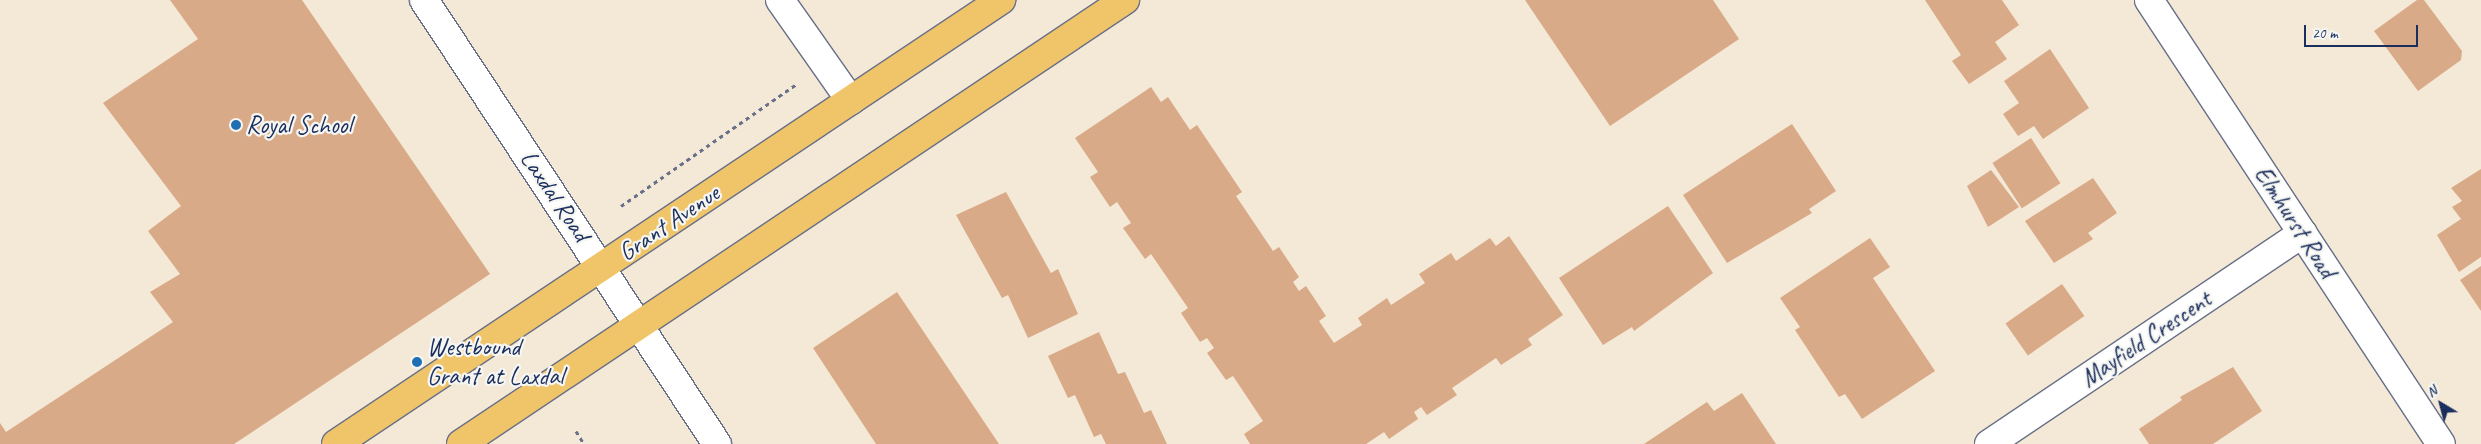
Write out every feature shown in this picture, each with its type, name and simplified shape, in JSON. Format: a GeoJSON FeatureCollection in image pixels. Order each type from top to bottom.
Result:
{"type":"FeatureCollection","features":[{"type":"Feature","properties":{"kind":"main road","name":"Grant Avenue"},"geometry":{"type":"LineString","coordinates":[[336,444],[603,268],[1001,0]]}},
{"type":"Feature","properties":{"kind":"main road"},"geometry":{"type":"LineString","coordinates":[[461,444],[1124,0]]}},
{"type":"Feature","properties":{"kind":"street","name":"Laxdal Road"},"geometry":{"type":"LineString","coordinates":[[424,0],[641,325],[717,444]]}},
{"type":"Feature","properties":{"kind":"street"},"geometry":{"type":"LineString","coordinates":[[780,0],[851,101]]}},
{"type":"Feature","properties":{"kind":"street","name":"Elmhurst Road"},"geometry":{"type":"LineString","coordinates":[[2149,0],[2441,444]]}},
{"type":"Feature","properties":{"kind":"street","name":"Mayfield Crescent"},"geometry":{"type":"LineString","coordinates":[[1989,444],[2303,233]]}},
{"type":"Feature","properties":{"kind":"path"},"geometry":{"type":"LineString","coordinates":[[622,206],[826,65]]}},
{"type":"Feature","properties":{"kind":"path"},"geometry":{"type":"LineString","coordinates":[[576,431],[584,444]]}},
{"type":"Feature","properties":{"kind":"building"},"geometry":{"type":"Polygon","coordinates":[[[170,0],[302,0],[490,274],[234,444],[0,444],[0,423],[6,432],[173,322],[150,292],[180,274],[148,231],[181,206],[103,103],[198,39],[170,0]]]}},
{"type":"Feature","properties":{"kind":"building"},"geometry":{"type":"Polygon","coordinates":[[[1525,0],[1713,0],[1739,39],[1610,126],[1525,0]]]}},
{"type":"Feature","properties":{"kind":"building"},"geometry":{"type":"Polygon","coordinates":[[[1925,0],[2002,0],[2019,25],[1995,42],[2007,59],[1969,84],[1952,61],[1961,55],[1925,0]]]}},
{"type":"Feature","properties":{"kind":"building"},"geometry":{"type":"Polygon","coordinates":[[[2417,0],[2424,0],[2462,51],[2461,60],[2418,91],[2374,31],[2417,0]]]}},
{"type":"Feature","properties":{"kind":"building"},"geometry":{"type":"Polygon","coordinates":[[[2050,49],[2089,108],[2043,139],[2034,126],[2018,136],[2003,114],[2019,103],[2004,81],[2050,49]]]}},
{"type":"Feature","properties":{"kind":"building"},"geometry":{"type":"Polygon","coordinates":[[[1151,87],[1161,102],[1168,97],[1190,130],[1197,125],[1242,192],[1236,196],[1273,251],[1279,247],[1299,277],[1293,282],[1299,291],[1306,286],[1326,316],[1319,321],[1334,343],[1362,325],[1358,318],[1387,298],[1391,305],[1425,283],[1419,274],[1451,253],[1456,261],[1490,238],[1496,246],[1509,236],[1563,315],[1528,339],[1532,345],[1501,365],[1496,358],[1452,388],[1457,395],[1427,415],[1421,407],[1414,412],[1418,419],[1389,439],[1384,432],[1366,444],[1250,444],[1244,434],[1263,421],[1233,376],[1226,380],[1207,353],[1214,348],[1207,338],[1200,342],[1181,313],[1188,308],[1151,254],[1145,259],[1123,228],[1131,223],[1117,202],[1110,207],[1090,177],[1098,172],[1075,138],[1151,87]]]}},
{"type":"Feature","properties":{"kind":"building"},"geometry":{"type":"Polygon","coordinates":[[[1792,124],[1836,191],[1809,209],[1812,213],[1727,263],[1683,195],[1792,124]]]}},
{"type":"Feature","properties":{"kind":"building"},"geometry":{"type":"Polygon","coordinates":[[[2031,138],[2060,183],[2022,208],[1992,163],[2031,138]]]}},
{"type":"Feature","properties":{"kind":"building"},"geometry":{"type":"Polygon","coordinates":[[[2481,169],[2481,257],[2459,272],[2437,235],[2461,219],[2452,207],[2462,201],[2451,188],[2481,169]]]}},
{"type":"Feature","properties":{"kind":"building"},"geometry":{"type":"Polygon","coordinates":[[[1991,170],[2019,207],[1988,227],[1967,186],[1991,170]]]}},
{"type":"Feature","properties":{"kind":"building"},"geometry":{"type":"Polygon","coordinates":[[[2093,178],[2117,213],[2088,233],[2093,239],[2054,263],[2025,221],[2093,178]]]}},
{"type":"Feature","properties":{"kind":"building"},"geometry":{"type":"Polygon","coordinates":[[[1006,192],[1051,273],[1058,269],[1078,314],[1028,338],[1008,295],[1002,298],[956,215],[1006,192]]]}},
{"type":"Feature","properties":{"kind":"building"},"geometry":{"type":"Polygon","coordinates":[[[1668,206],[1713,273],[1634,331],[1632,327],[1603,345],[1559,278],[1668,206]]]}},
{"type":"Feature","properties":{"kind":"building"},"geometry":{"type":"Polygon","coordinates":[[[1870,238],[1890,267],[1873,278],[1935,371],[1862,419],[1845,394],[1839,397],[1795,330],[1800,327],[1780,298],[1870,238]]]}},
{"type":"Feature","properties":{"kind":"building"},"geometry":{"type":"Polygon","coordinates":[[[2481,266],[2481,311],[2460,280],[2481,266]]]}},
{"type":"Feature","properties":{"kind":"building"},"geometry":{"type":"Polygon","coordinates":[[[2062,284],[2084,316],[2028,356],[2005,324],[2062,284]]]}},
{"type":"Feature","properties":{"kind":"building"},"geometry":{"type":"Polygon","coordinates":[[[897,292],[999,444],[876,444],[813,348],[897,292]]]}},
{"type":"Feature","properties":{"kind":"building"},"geometry":{"type":"Polygon","coordinates":[[[1099,332],[1118,374],[1125,372],[1144,413],[1151,410],[1167,444],[1106,444],[1101,434],[1094,437],[1075,395],[1068,398],[1048,356],[1099,332]]]}},
{"type":"Feature","properties":{"kind":"building"},"geometry":{"type":"Polygon","coordinates":[[[2233,367],[2262,411],[2213,444],[2149,444],[2139,429],[2182,400],[2180,397],[2233,367]]]}},
{"type":"Feature","properties":{"kind":"building"},"geometry":{"type":"Polygon","coordinates":[[[1742,393],[1776,444],[1644,444],[1707,402],[1714,411],[1742,393]]]}},
{"type":"Feature","properties":{"kind":"place","name":"Royal School"},"geometry":{"type":"Point","coordinates":[236,125]}},
{"type":"Feature","properties":{"kind":"place","name":"Westbound Grant at Laxdal"},"geometry":{"type":"Point","coordinates":[417,362]}}]}
